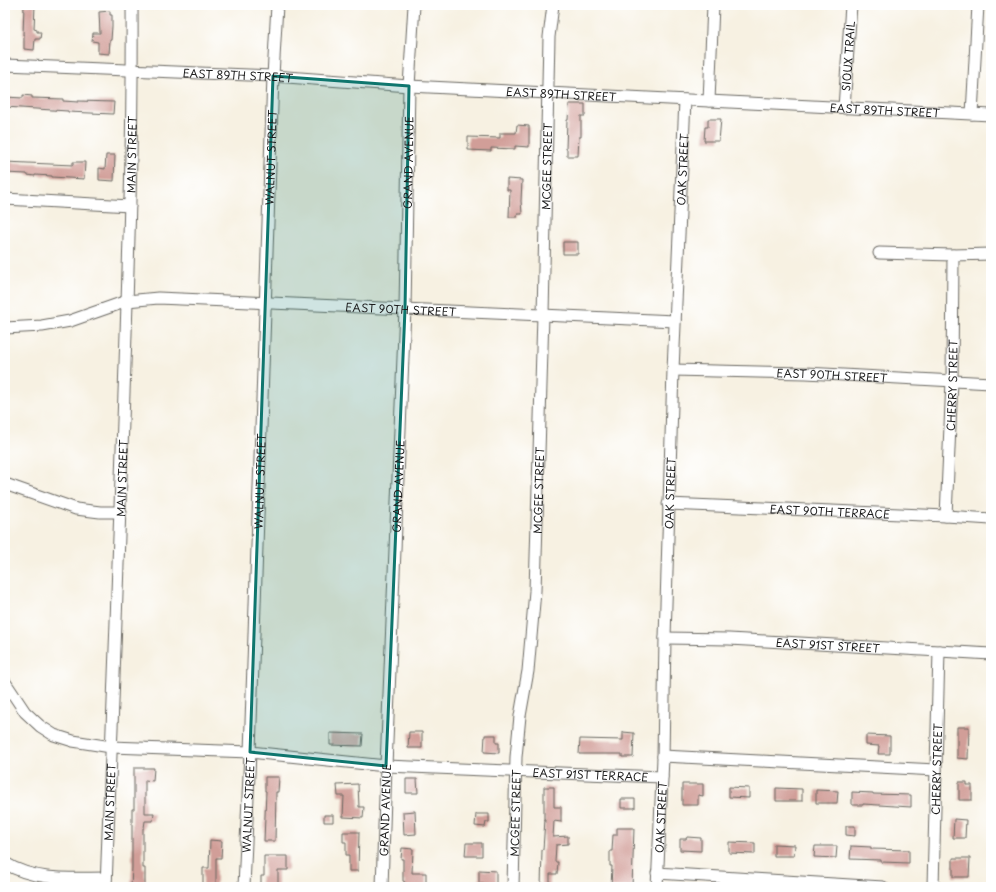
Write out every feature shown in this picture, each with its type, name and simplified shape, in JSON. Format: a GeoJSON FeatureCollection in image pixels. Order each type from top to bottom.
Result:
{"type":"FeatureCollection","features":[{"type":"Feature","properties":{"kind":"street","name":"MAIN STREET"},"geometry":{"type":"LineString","coordinates":[[106,883],[121,512],[130,206],[132,5]]}},
{"type":"Feature","properties":{"kind":"street","name":"WALNUT STREET"},"geometry":{"type":"LineString","coordinates":[[244,887],[273,76],[277,5]]}},
{"type":"Feature","properties":{"kind":"street","name":"GRAND AVENUE"},"geometry":{"type":"LineString","coordinates":[[382,887],[405,309],[409,86],[414,5]]}},
{"type":"Feature","properties":{"kind":"street","name":"MCGEE STREET"},"geometry":{"type":"LineString","coordinates":[[513,887],[516,772],[520,716],[528,671],[535,591],[549,37],[552,5]]}},
{"type":"Feature","properties":{"kind":"street"},"geometry":{"type":"LineString","coordinates":[[709,101],[713,5]]}},
{"type":"Feature","properties":{"kind":"street","name":"SIOUX TRAIL"},"geometry":{"type":"LineString","coordinates":[[844,108],[851,5]]}},
{"type":"Feature","properties":{"kind":"street"},"geometry":{"type":"LineString","coordinates":[[972,114],[978,5]]}},
{"type":"Feature","properties":{"kind":"street","name":"EAST 89TH STREET"},"geometry":{"type":"LineString","coordinates":[[5,65],[273,76],[409,86],[991,115]]}},
{"type":"Feature","properties":{"kind":"street","name":"OAK STREET"},"geometry":{"type":"LineString","coordinates":[[657,887],[663,756],[668,504],[685,100]]}},
{"type":"Feature","properties":{"kind":"street"},"geometry":{"type":"LineString","coordinates":[[5,199],[130,206]]}},
{"type":"Feature","properties":{"kind":"street"},"geometry":{"type":"LineString","coordinates":[[879,253],[953,255],[991,254]]}},
{"type":"Feature","properties":{"kind":"street","name":"CHERRY STREET"},"geometry":{"type":"LineString","coordinates":[[946,516],[952,381],[953,255]]}},
{"type":"Feature","properties":{"kind":"street","name":"EAST 90TH STREET"},"geometry":{"type":"LineString","coordinates":[[5,328],[42,326],[70,321],[127,301],[158,298],[675,321]]}},
{"type":"Feature","properties":{"kind":"street","name":"EAST 90TH STREET"},"geometry":{"type":"LineString","coordinates":[[673,370],[806,373],[991,383]]}},
{"type":"Feature","properties":{"kind":"street"},"geometry":{"type":"LineString","coordinates":[[5,484],[76,509],[100,512],[121,512]]}},
{"type":"Feature","properties":{"kind":"street","name":"EAST 90TH TERRACE"},"geometry":{"type":"LineString","coordinates":[[668,504],[991,519]]}},
{"type":"Feature","properties":{"kind":"street","name":"EAST 91ST STREET"},"geometry":{"type":"LineString","coordinates":[[665,638],[729,639],[991,654]]}},
{"type":"Feature","properties":{"kind":"street","name":"CHERRY STREET"},"geometry":{"type":"LineString","coordinates":[[933,887],[939,651]]}},
{"type":"Feature","properties":{"kind":"street","name":"EAST 91ST TERRACE"},"geometry":{"type":"LineString","coordinates":[[5,682],[25,712],[40,726],[54,735],[73,741],[111,747],[250,752],[386,766],[662,777]]}},
{"type":"Feature","properties":{"kind":"street"},"geometry":{"type":"LineString","coordinates":[[663,756],[936,770]]}},
{"type":"Feature","properties":{"kind":"street"},"geometry":{"type":"LineString","coordinates":[[5,863],[27,873],[46,877],[106,883]]}},
{"type":"Feature","properties":{"kind":"street"},"geometry":{"type":"LineString","coordinates":[[657,873],[883,887]]}},
{"type":"Feature","properties":{"kind":"highlighted area"},"geometry":{"type":"Polygon","coordinates":[[[273,76],[409,86],[405,309],[386,766],[250,752],[273,76]]]}},
{"type":"Feature","properties":{"kind":"building"},"geometry":{"type":"Polygon","coordinates":[[[24,5],[35,5],[34,29],[37,30],[37,32],[41,32],[40,39],[35,39],[34,50],[24,49],[24,5]]]}},
{"type":"Feature","properties":{"kind":"building"},"geometry":{"type":"Polygon","coordinates":[[[110,11],[110,15],[112,15],[112,26],[109,54],[98,53],[98,42],[92,41],[93,33],[100,33],[99,12],[110,11]]]}},
{"type":"Feature","properties":{"kind":"building"},"geometry":{"type":"Polygon","coordinates":[[[23,95],[32,96],[32,98],[63,99],[63,101],[114,102],[113,114],[5,107],[5,97],[23,98],[23,95]]]}},
{"type":"Feature","properties":{"kind":"building"},"geometry":{"type":"Polygon","coordinates":[[[569,104],[585,104],[585,116],[581,116],[581,137],[579,137],[578,156],[567,156],[567,120],[569,104]]]}},
{"type":"Feature","properties":{"kind":"building"},"geometry":{"type":"Polygon","coordinates":[[[708,119],[721,119],[719,141],[704,141],[705,127],[708,127],[708,119]]]}},
{"type":"Feature","properties":{"kind":"building"},"geometry":{"type":"Polygon","coordinates":[[[517,125],[529,126],[529,147],[515,146],[515,149],[491,148],[491,151],[468,150],[468,137],[500,138],[500,133],[516,133],[517,125]]]}},
{"type":"Feature","properties":{"kind":"building"},"geometry":{"type":"Polygon","coordinates":[[[106,155],[115,155],[114,181],[99,180],[99,168],[105,169],[106,155]]]}},
{"type":"Feature","properties":{"kind":"building"},"geometry":{"type":"Polygon","coordinates":[[[5,162],[73,165],[73,162],[85,162],[84,179],[5,173],[5,162]]]}},
{"type":"Feature","properties":{"kind":"building"},"geometry":{"type":"Polygon","coordinates":[[[507,179],[522,180],[522,214],[517,214],[517,217],[509,217],[510,190],[507,190],[507,179]]]}},
{"type":"Feature","properties":{"kind":"building"},"geometry":{"type":"Polygon","coordinates":[[[563,242],[578,242],[578,254],[563,254],[563,242]]]}},
{"type":"Feature","properties":{"kind":"building"},"geometry":{"type":"Polygon","coordinates":[[[957,727],[969,727],[968,759],[957,758],[957,727]]]}},
{"type":"Feature","properties":{"kind":"building"},"geometry":{"type":"Polygon","coordinates":[[[409,732],[422,732],[422,748],[408,748],[409,732]]]}},
{"type":"Feature","properties":{"kind":"building"},"geometry":{"type":"Polygon","coordinates":[[[623,732],[634,733],[633,757],[622,757],[622,754],[579,754],[580,739],[623,740],[623,732]]]}},
{"type":"Feature","properties":{"kind":"building"},"geometry":{"type":"Polygon","coordinates":[[[330,733],[363,734],[362,746],[330,745],[330,733]]]}},
{"type":"Feature","properties":{"kind":"building"},"geometry":{"type":"Polygon","coordinates":[[[485,735],[496,735],[496,743],[499,743],[499,753],[484,752],[485,735]]]}},
{"type":"Feature","properties":{"kind":"building"},"geometry":{"type":"Polygon","coordinates":[[[866,735],[890,736],[890,754],[878,754],[879,746],[866,745],[866,735]]]}},
{"type":"Feature","properties":{"kind":"building"},"geometry":{"type":"Polygon","coordinates":[[[134,768],[154,768],[153,781],[145,780],[145,813],[154,813],[153,821],[145,821],[143,828],[143,868],[145,868],[145,887],[131,887],[134,768]]]}},
{"type":"Feature","properties":{"kind":"building"},"geometry":{"type":"Polygon","coordinates":[[[265,777],[279,777],[278,792],[276,792],[275,841],[264,841],[266,791],[265,777]]]}},
{"type":"Feature","properties":{"kind":"building"},"geometry":{"type":"Polygon","coordinates":[[[406,779],[417,779],[418,793],[406,793],[406,779]]]}},
{"type":"Feature","properties":{"kind":"building"},"geometry":{"type":"Polygon","coordinates":[[[959,782],[967,782],[967,785],[972,785],[972,800],[959,800],[959,782]]]}},
{"type":"Feature","properties":{"kind":"building"},"geometry":{"type":"Polygon","coordinates":[[[358,784],[359,807],[364,807],[363,818],[343,817],[344,796],[338,796],[337,785],[358,784]]]}},
{"type":"Feature","properties":{"kind":"building"},"geometry":{"type":"Polygon","coordinates":[[[682,784],[703,784],[703,796],[698,795],[698,805],[682,805],[682,784]]]}},
{"type":"Feature","properties":{"kind":"building"},"geometry":{"type":"Polygon","coordinates":[[[544,787],[554,787],[554,807],[561,807],[561,822],[554,821],[553,837],[568,836],[568,844],[556,845],[555,862],[558,862],[557,874],[550,874],[550,887],[541,887],[545,819],[544,787]]]}},
{"type":"Feature","properties":{"kind":"building"},"geometry":{"type":"Polygon","coordinates":[[[729,787],[749,788],[749,798],[729,797],[729,787]]]}},
{"type":"Feature","properties":{"kind":"building"},"geometry":{"type":"Polygon","coordinates":[[[776,788],[802,789],[802,801],[776,801],[776,788]]]}},
{"type":"Feature","properties":{"kind":"building"},"geometry":{"type":"Polygon","coordinates":[[[816,790],[838,791],[837,803],[816,803],[816,790]]]}},
{"type":"Feature","properties":{"kind":"building"},"geometry":{"type":"Polygon","coordinates":[[[852,792],[911,795],[911,807],[863,804],[852,805],[852,792]]]}},
{"type":"Feature","properties":{"kind":"building"},"geometry":{"type":"Polygon","coordinates":[[[621,799],[635,799],[635,808],[621,808],[621,799]]]}},
{"type":"Feature","properties":{"kind":"building"},"geometry":{"type":"Polygon","coordinates":[[[415,811],[416,834],[404,835],[403,812],[415,811]]]}},
{"type":"Feature","properties":{"kind":"building"},"geometry":{"type":"Polygon","coordinates":[[[476,814],[489,814],[489,822],[486,822],[485,827],[475,826],[476,814]]]}},
{"type":"Feature","properties":{"kind":"building"},"geometry":{"type":"Polygon","coordinates":[[[324,815],[333,815],[333,822],[324,822],[324,815]]]}},
{"type":"Feature","properties":{"kind":"building"},"geometry":{"type":"Polygon","coordinates":[[[954,819],[966,820],[965,838],[953,838],[954,819]]]}},
{"type":"Feature","properties":{"kind":"building"},"geometry":{"type":"Polygon","coordinates":[[[846,826],[855,826],[855,836],[846,835],[846,826]]]}},
{"type":"Feature","properties":{"kind":"building"},"geometry":{"type":"Polygon","coordinates":[[[617,828],[634,828],[632,887],[611,887],[612,866],[610,866],[610,851],[612,851],[613,835],[617,835],[617,828]]]}},
{"type":"Feature","properties":{"kind":"building"},"geometry":{"type":"Polygon","coordinates":[[[343,832],[359,832],[358,871],[349,871],[349,855],[346,855],[346,842],[343,842],[343,832]]]}},
{"type":"Feature","properties":{"kind":"building"},"geometry":{"type":"Polygon","coordinates":[[[687,837],[701,838],[701,851],[680,850],[680,839],[686,839],[687,837]]]}},
{"type":"Feature","properties":{"kind":"building"},"geometry":{"type":"Polygon","coordinates":[[[210,840],[222,841],[221,858],[216,858],[216,886],[203,885],[203,868],[209,868],[210,840]]]}},
{"type":"Feature","properties":{"kind":"building"},"geometry":{"type":"Polygon","coordinates":[[[729,842],[755,843],[755,854],[729,853],[729,842]]]}},
{"type":"Feature","properties":{"kind":"building"},"geometry":{"type":"Polygon","coordinates":[[[466,843],[482,843],[482,856],[465,856],[466,843]]]}},
{"type":"Feature","properties":{"kind":"building"},"geometry":{"type":"Polygon","coordinates":[[[774,844],[795,845],[794,856],[774,856],[774,844]]]}},
{"type":"Feature","properties":{"kind":"building"},"geometry":{"type":"Polygon","coordinates":[[[815,846],[837,846],[836,858],[814,857],[815,846]]]}},
{"type":"Feature","properties":{"kind":"building"},"geometry":{"type":"Polygon","coordinates":[[[851,846],[871,847],[871,849],[909,850],[909,863],[850,859],[851,846]]]}},
{"type":"Feature","properties":{"kind":"building"},"geometry":{"type":"Polygon","coordinates":[[[402,848],[413,849],[412,873],[426,873],[426,887],[405,887],[405,882],[403,881],[403,859],[401,859],[402,848]]]}},
{"type":"Feature","properties":{"kind":"building"},"geometry":{"type":"Polygon","coordinates":[[[264,856],[288,856],[288,870],[278,870],[278,886],[261,886],[261,876],[264,876],[264,856]]]}},
{"type":"Feature","properties":{"kind":"building"},"geometry":{"type":"Polygon","coordinates":[[[953,858],[970,858],[969,877],[953,877],[953,858]]]}},
{"type":"Feature","properties":{"kind":"building"},"geometry":{"type":"Polygon","coordinates":[[[479,870],[496,871],[496,884],[479,883],[479,870]]]}}]}
